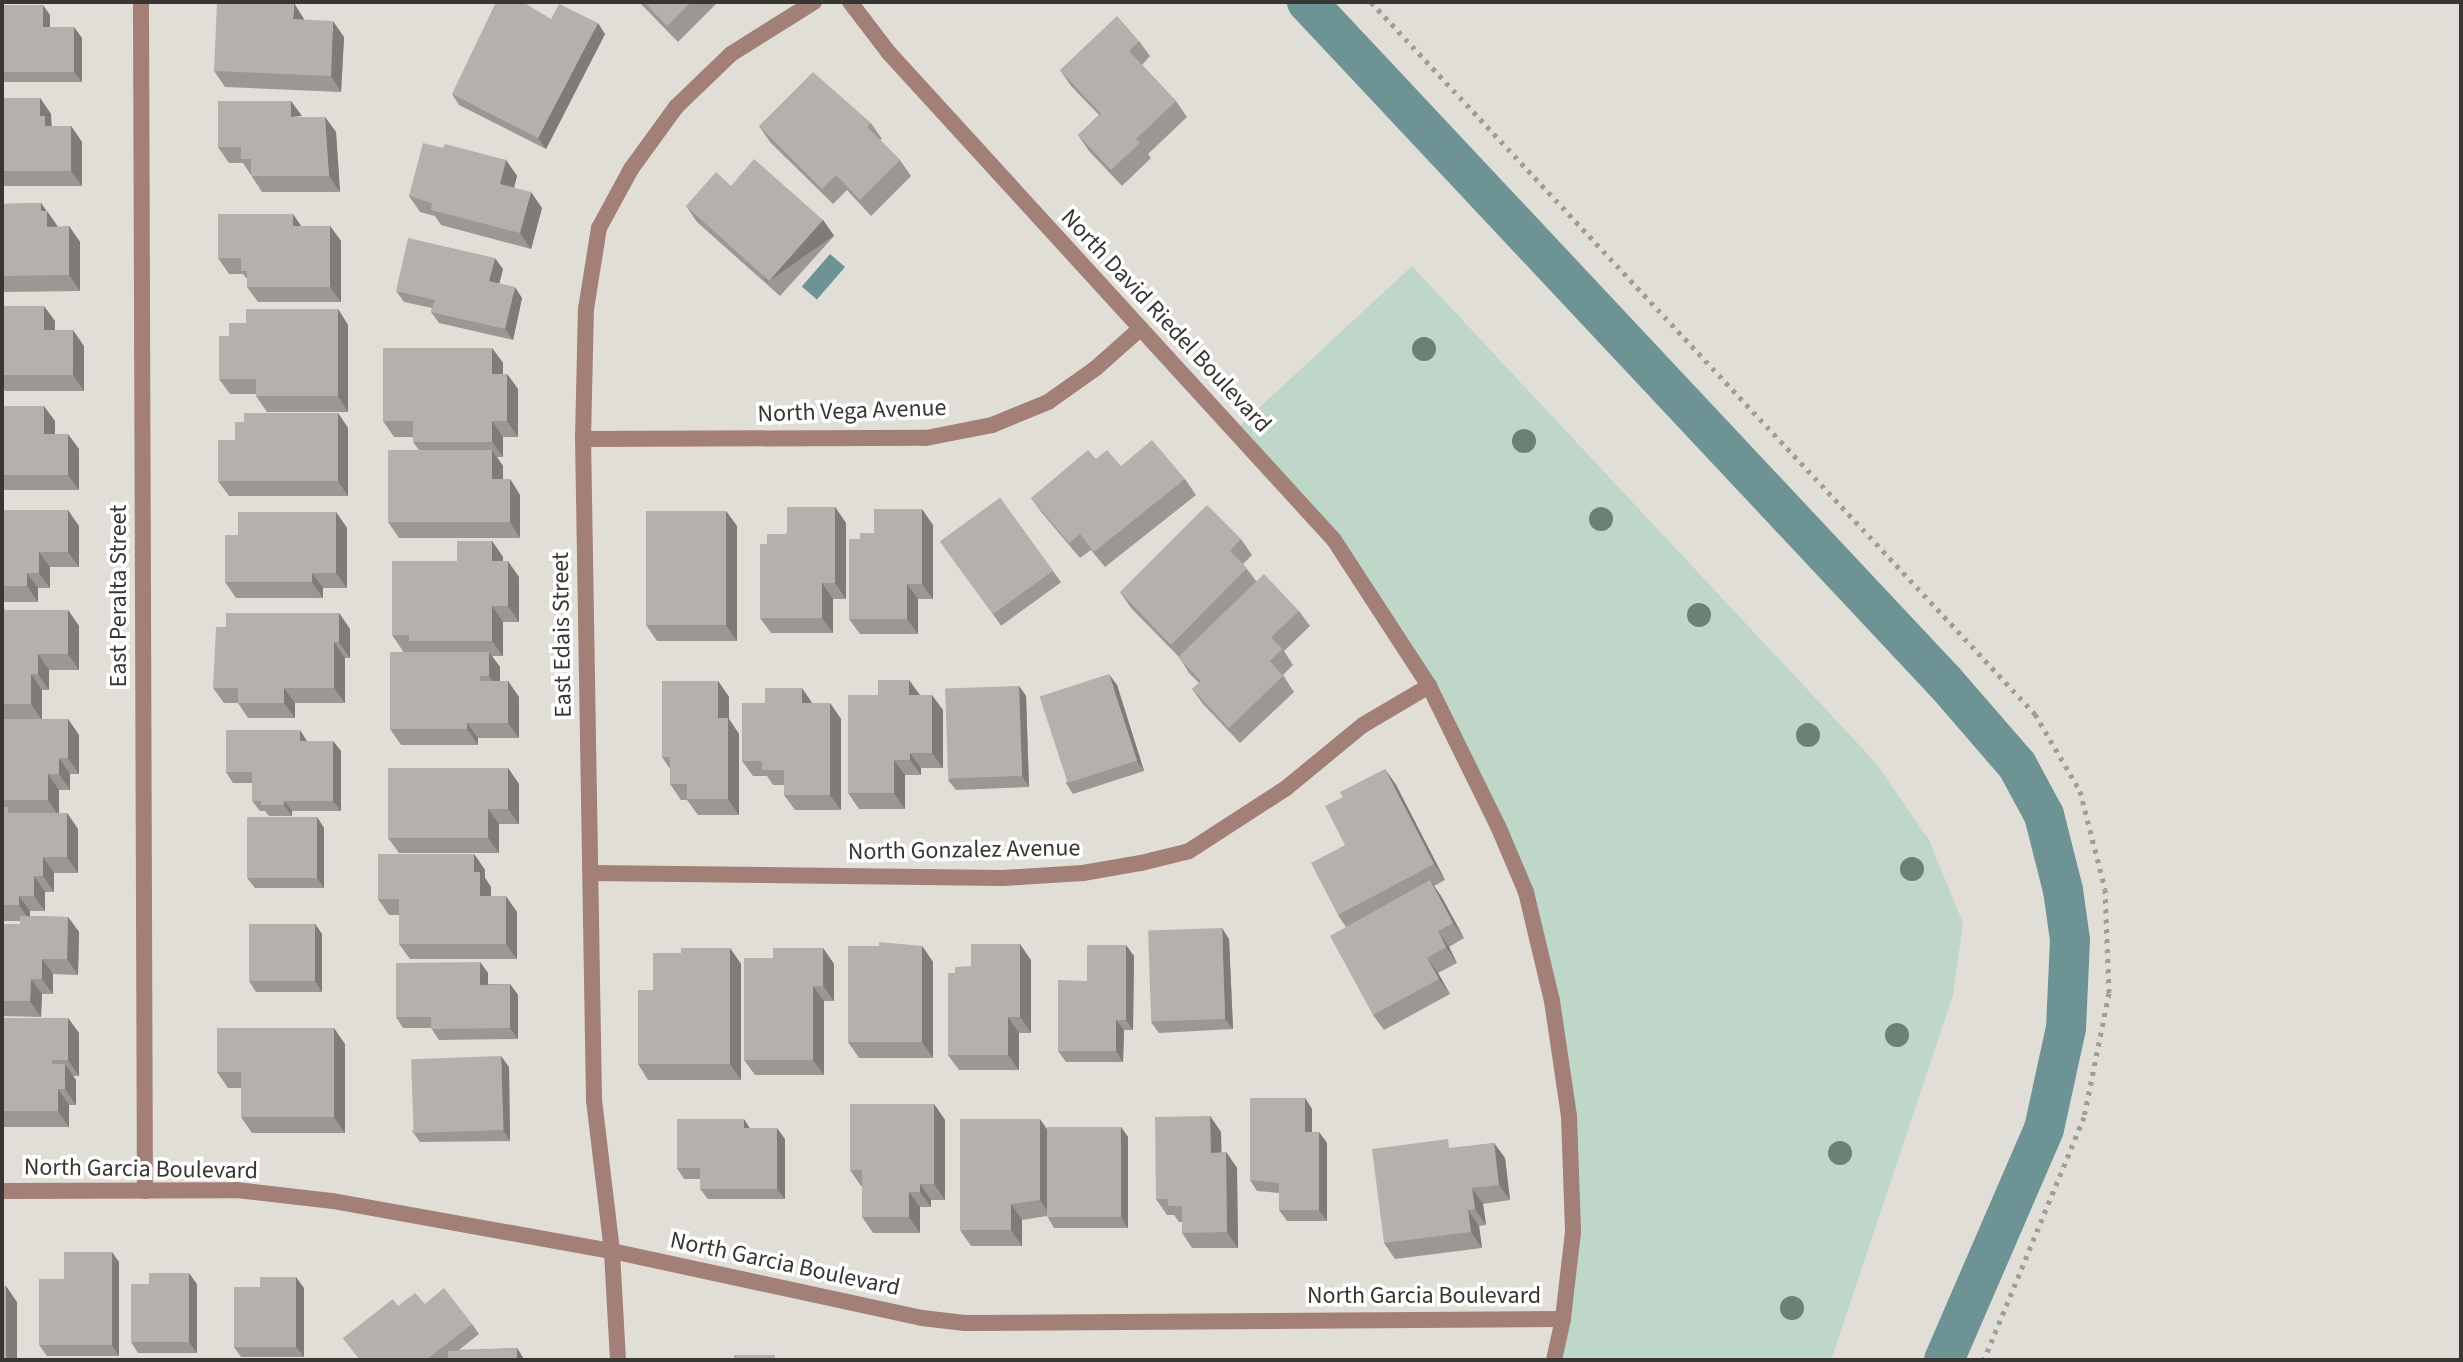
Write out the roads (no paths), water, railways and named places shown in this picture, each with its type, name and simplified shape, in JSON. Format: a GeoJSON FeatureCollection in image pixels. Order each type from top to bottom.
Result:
{"type":"FeatureCollection","features":[{"type":"Feature","properties":{"kind":"street","name":"East Peralta Street"},"geometry":{"type":"LineString","coordinates":[[141,2],[145,1191]]}},
{"type":"Feature","properties":{"kind":"street","name":"East Edais Street"},"geometry":{"type":"LineString","coordinates":[[618,1360],[612,1251],[594,1100],[583,439],[586,309],[599,228],[631,169],[676,107],[731,54],[814,2]]}},
{"type":"Feature","properties":{"kind":"street","name":"North David Riedel Boulevard"},"geometry":{"type":"LineString","coordinates":[[850,2],[889,53],[1334,540],[1429,686],[1498,826],[1526,892],[1552,1001],[1569,1130],[1573,1232],[1563,1319],[1554,1360]]}},
{"type":"Feature","properties":{"kind":"street","name":"North Vega Avenue"},"geometry":{"type":"LineString","coordinates":[[583,439],[926,438],[992,425],[1048,402],[1096,368],[1140,329]]}},
{"type":"Feature","properties":{"kind":"street","name":"North Gonzalez Avenue"},"geometry":{"type":"LineString","coordinates":[[591,873],[1003,878],[1083,873],[1141,863],[1189,851],[1285,789],[1363,725],[1429,686]]}},
{"type":"Feature","properties":{"kind":"street","name":"North Garcia Boulevard"},"geometry":{"type":"LineString","coordinates":[[2,1191],[236,1190],[333,1201],[612,1251],[922,1318],[965,1323],[1563,1319]]}},
{"type":"Feature","properties":{"kind":"water"},"geometry":{"type":"Polygon","coordinates":[[[830,254],[845,267],[817,300],[802,286],[830,254]]]}},
{"type":"Feature","properties":{"kind":"waterway"},"geometry":{"type":"LineString","coordinates":[[1307,2],[1945,682],[2017,765],[2044,815],[2063,890],[2070,940],[2066,1028],[2044,1129],[1944,1360]]}}]}
